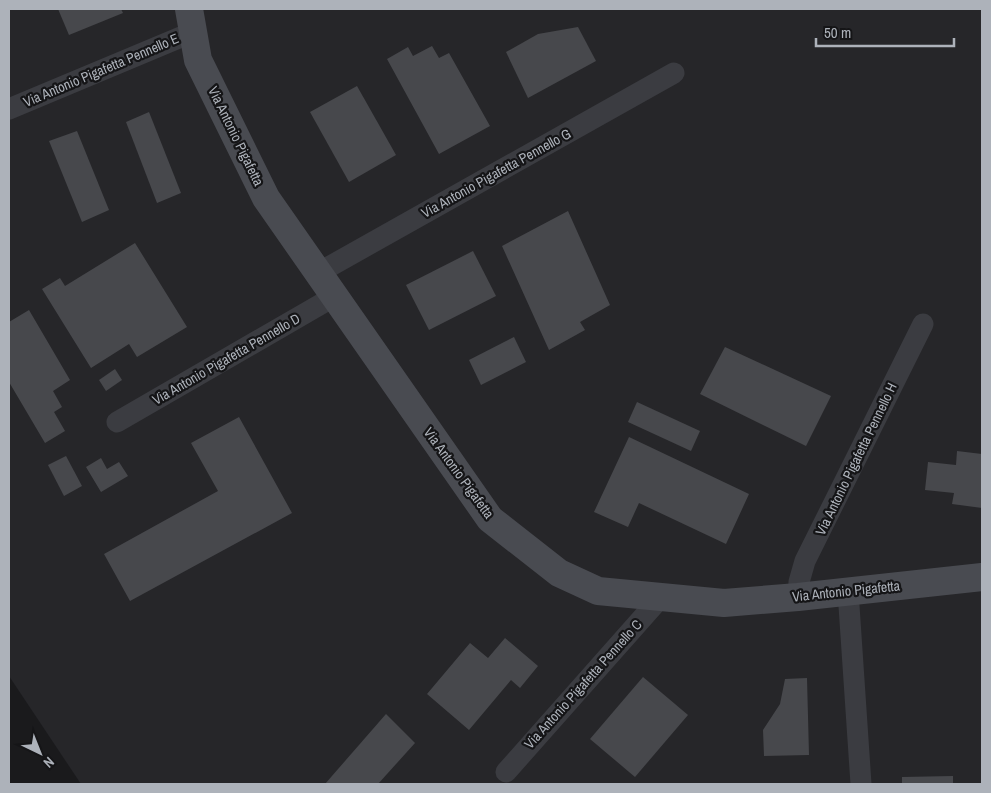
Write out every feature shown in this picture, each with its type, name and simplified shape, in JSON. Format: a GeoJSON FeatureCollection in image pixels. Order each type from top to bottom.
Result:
{"type":"FeatureCollection","features":[{"type":"Feature","properties":{"kind":"street","name":"Via Antonio Pigafetta Pennello E"},"geometry":{"type":"LineString","coordinates":[[9,109],[191,20]]}},
{"type":"Feature","properties":{"kind":"street","name":"Via Antonio Pigafetta"},"geometry":{"type":"LineString","coordinates":[[191,20],[198,60],[266,198],[490,519],[559,573],[598,591],[724,603],[982,577]]}},
{"type":"Feature","properties":{"kind":"street","name":"Via Antonio Pigafetta Pennello G"},"geometry":{"type":"LineString","coordinates":[[318,273],[674,73]]}},
{"type":"Feature","properties":{"kind":"street","name":"Via Antonio Pigafetta Pennello D"},"geometry":{"type":"LineString","coordinates":[[116,422],[335,296]]}},
{"type":"Feature","properties":{"kind":"street","name":"Via Antonio Pigafetta Pennello H"},"geometry":{"type":"LineString","coordinates":[[798,597],[799,582],[805,560],[923,324]]}},
{"type":"Feature","properties":{"kind":"street"},"geometry":{"type":"LineString","coordinates":[[848,591],[861,784]]}},
{"type":"Feature","properties":{"kind":"street","name":"Via Antonio Pigafetta Pennello C"},"geometry":{"type":"LineString","coordinates":[[506,772],[661,597]]}},
{"type":"Feature","properties":{"kind":"shaded area"},"geometry":{"type":"Polygon","coordinates":[[[9,9],[982,9],[982,784],[81,784],[9,676],[9,9]]]}},
{"type":"Feature","properties":{"kind":"building"},"geometry":{"type":"Polygon","coordinates":[[[58,9],[121,9],[123,13],[69,35],[58,9]]]}},
{"type":"Feature","properties":{"kind":"building"},"geometry":{"type":"Polygon","coordinates":[[[578,27],[596,61],[528,98],[506,52],[538,34],[578,27]]]}},
{"type":"Feature","properties":{"kind":"building"},"geometry":{"type":"Polygon","coordinates":[[[432,46],[439,58],[449,53],[490,126],[439,154],[387,59],[408,47],[413,56],[432,46]]]}},
{"type":"Feature","properties":{"kind":"building"},"geometry":{"type":"Polygon","coordinates":[[[357,86],[396,155],[349,182],[310,112],[357,86]]]}},
{"type":"Feature","properties":{"kind":"building"},"geometry":{"type":"Polygon","coordinates":[[[149,112],[181,193],[157,203],[126,122],[149,112]]]}},
{"type":"Feature","properties":{"kind":"building"},"geometry":{"type":"Polygon","coordinates":[[[77,131],[109,210],[82,222],[49,141],[77,131]]]}},
{"type":"Feature","properties":{"kind":"building"},"geometry":{"type":"Polygon","coordinates":[[[568,211],[610,305],[580,322],[585,330],[549,350],[502,246],[568,211]]]}},
{"type":"Feature","properties":{"kind":"building"},"geometry":{"type":"Polygon","coordinates":[[[135,243],[187,327],[137,357],[129,344],[91,368],[42,289],[60,278],[65,286],[135,243]]]}},
{"type":"Feature","properties":{"kind":"building"},"geometry":{"type":"Polygon","coordinates":[[[473,251],[496,296],[429,330],[406,285],[473,251]]]}},
{"type":"Feature","properties":{"kind":"building"},"geometry":{"type":"Polygon","coordinates":[[[29,310],[70,380],[53,391],[62,407],[54,412],[65,431],[45,443],[9,382],[9,322],[29,310]]]}},
{"type":"Feature","properties":{"kind":"building"},"geometry":{"type":"Polygon","coordinates":[[[514,337],[526,362],[481,385],[469,360],[514,337]]]}},
{"type":"Feature","properties":{"kind":"building"},"geometry":{"type":"Polygon","coordinates":[[[725,347],[831,396],[806,446],[700,394],[725,347]]]}},
{"type":"Feature","properties":{"kind":"building"},"geometry":{"type":"Polygon","coordinates":[[[115,369],[122,380],[106,391],[99,380],[115,369]]]}},
{"type":"Feature","properties":{"kind":"building"},"geometry":{"type":"Polygon","coordinates":[[[637,402],[700,431],[691,451],[628,422],[637,402]]]}},
{"type":"Feature","properties":{"kind":"building"},"geometry":{"type":"Polygon","coordinates":[[[239,417],[292,513],[130,601],[104,554],[218,491],[191,443],[239,417]]]}},
{"type":"Feature","properties":{"kind":"building"},"geometry":{"type":"Polygon","coordinates":[[[629,437],[749,494],[726,544],[639,503],[628,527],[594,512],[629,437]]]}},
{"type":"Feature","properties":{"kind":"building"},"geometry":{"type":"Polygon","coordinates":[[[957,451],[982,454],[982,508],[952,504],[954,493],[925,490],[928,462],[956,465],[957,451]]]}},
{"type":"Feature","properties":{"kind":"building"},"geometry":{"type":"Polygon","coordinates":[[[66,456],[82,486],[64,496],[48,465],[66,456]]]}},
{"type":"Feature","properties":{"kind":"building"},"geometry":{"type":"Polygon","coordinates":[[[101,458],[107,469],[119,462],[128,476],[101,492],[86,467],[101,458]]]}},
{"type":"Feature","properties":{"kind":"building"},"geometry":{"type":"Polygon","coordinates":[[[505,638],[538,666],[520,688],[511,680],[469,730],[427,694],[470,643],[488,658],[505,638]]]}},
{"type":"Feature","properties":{"kind":"building"},"geometry":{"type":"Polygon","coordinates":[[[643,677],[688,715],[635,777],[590,739],[643,677]]]}},
{"type":"Feature","properties":{"kind":"building"},"geometry":{"type":"Polygon","coordinates":[[[807,678],[809,755],[764,756],[763,730],[780,704],[785,679],[807,678]]]}},
{"type":"Feature","properties":{"kind":"building"},"geometry":{"type":"Polygon","coordinates":[[[386,714],[415,743],[378,784],[325,784],[386,714]]]}},
{"type":"Feature","properties":{"kind":"building"},"geometry":{"type":"Polygon","coordinates":[[[953,776],[953,784],[902,784],[902,777],[953,776]]]}}]}
